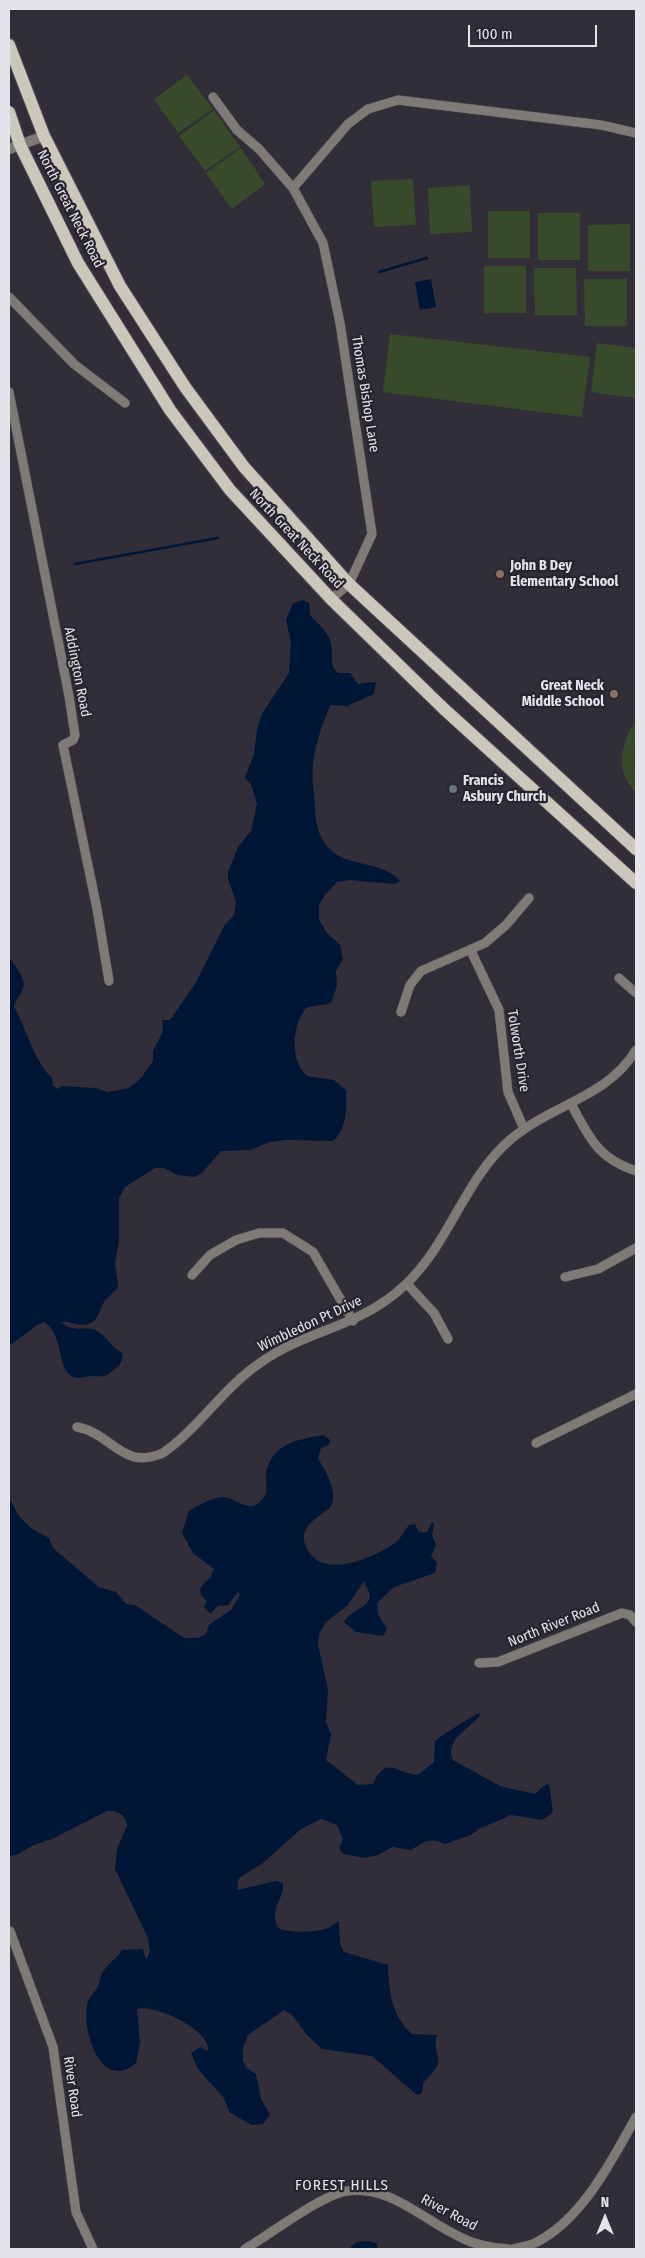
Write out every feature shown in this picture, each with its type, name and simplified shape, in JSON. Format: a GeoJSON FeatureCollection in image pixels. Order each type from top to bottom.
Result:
{"type":"FeatureCollection","features":[{"type":"Feature","properties":{"kind":"main road","name":"North Great Neck Road"},"geometry":{"type":"LineString","coordinates":[[9,45],[44,136],[120,286],[185,387],[244,467],[349,584],[636,849]]}},
{"type":"Feature","properties":{"kind":"main road","name":"North Great Neck Road"},"geometry":{"type":"LineString","coordinates":[[9,112],[15,147],[78,263],[170,410],[230,490],[331,599],[444,708],[636,883]]}},
{"type":"Feature","properties":{"kind":"street","name":"Thomas Bishop Lane"},"geometry":{"type":"LineString","coordinates":[[213,97],[237,130],[259,149],[293,188],[322,243],[340,324],[372,534],[349,584],[331,599]]}},
{"type":"Feature","properties":{"kind":"street"},"geometry":{"type":"LineString","coordinates":[[293,188],[348,124],[368,109],[398,100],[601,125],[636,133]]}},
{"type":"Feature","properties":{"kind":"street","name":"North Great Neck Road"},"geometry":{"type":"LineString","coordinates":[[15,147],[44,136]]}},
{"type":"Feature","properties":{"kind":"street"},"geometry":{"type":"LineString","coordinates":[[9,297],[74,364],[125,403]]}},
{"type":"Feature","properties":{"kind":"street","name":"Addington Road"},"geometry":{"type":"LineString","coordinates":[[9,392],[69,696],[75,736],[73,740],[63,745],[97,909],[109,981]]}},
{"type":"Feature","properties":{"kind":"street"},"geometry":{"type":"LineString","coordinates":[[400,1012],[410,985],[421,971],[471,951],[499,932],[529,898]]}},
{"type":"Feature","properties":{"kind":"street","name":"Tolworth Drive"},"geometry":{"type":"LineString","coordinates":[[471,951],[499,1010],[508,1092],[524,1128]]}},
{"type":"Feature","properties":{"kind":"street"},"geometry":{"type":"LineString","coordinates":[[619,978],[636,993]]}},
{"type":"Feature","properties":{"kind":"street","name":"Wimbledon Pt Drive"},"geometry":{"type":"LineString","coordinates":[[77,1427],[97,1434],[123,1454],[131,1457],[155,1457],[171,1448],[228,1389],[260,1362],[290,1346],[354,1321],[374,1310],[407,1284],[438,1244],[483,1168],[500,1150],[524,1128],[592,1094],[611,1080],[636,1050]]}},
{"type":"Feature","properties":{"kind":"street"},"geometry":{"type":"LineString","coordinates":[[571,1104],[592,1142],[615,1164],[636,1171]]}},
{"type":"Feature","properties":{"kind":"street"},"geometry":{"type":"LineString","coordinates":[[192,1275],[210,1255],[236,1240],[259,1233],[283,1233],[313,1252],[354,1321]]}},
{"type":"Feature","properties":{"kind":"street"},"geometry":{"type":"LineString","coordinates":[[565,1277],[598,1269],[636,1248]]}},
{"type":"Feature","properties":{"kind":"street"},"geometry":{"type":"LineString","coordinates":[[407,1284],[434,1313],[448,1339]]}},
{"type":"Feature","properties":{"kind":"street"},"geometry":{"type":"LineString","coordinates":[[536,1443],[636,1394]]}},
{"type":"Feature","properties":{"kind":"street","name":"North River Road"},"geometry":{"type":"LineString","coordinates":[[479,1663],[498,1662],[622,1613],[630,1615],[636,1622]]}},
{"type":"Feature","properties":{"kind":"street","name":"River Road"},"geometry":{"type":"LineString","coordinates":[[10,1931],[53,2048],[76,2212],[93,2249]]}},
{"type":"Feature","properties":{"kind":"street","name":"River Road"},"geometry":{"type":"LineString","coordinates":[[245,2249],[329,2197],[348,2191],[386,2194],[458,2237],[486,2247],[511,2249],[535,2243],[569,2219],[606,2170],[636,2117]]}},
{"type":"Feature","properties":{"kind":"green space"},"geometry":{"type":"Polygon","coordinates":[[[187,75],[213,109],[178,133],[154,99],[187,75]]]}},
{"type":"Feature","properties":{"kind":"green space"},"geometry":{"type":"Polygon","coordinates":[[[214,110],[240,147],[205,171],[179,136],[214,110]]]}},
{"type":"Feature","properties":{"kind":"green space"},"geometry":{"type":"Polygon","coordinates":[[[241,148],[265,184],[232,209],[206,173],[241,148]]]}},
{"type":"Feature","properties":{"kind":"green space"},"geometry":{"type":"Polygon","coordinates":[[[413,179],[416,225],[374,227],[371,181],[413,179]]]}},
{"type":"Feature","properties":{"kind":"green space"},"geometry":{"type":"Polygon","coordinates":[[[470,185],[472,232],[430,234],[428,188],[470,185]]]}},
{"type":"Feature","properties":{"kind":"green space"},"geometry":{"type":"Polygon","coordinates":[[[488,211],[530,211],[530,258],[488,258],[488,211]]]}},
{"type":"Feature","properties":{"kind":"green space"},"geometry":{"type":"Polygon","coordinates":[[[538,213],[580,213],[580,260],[538,260],[538,213]]]}},
{"type":"Feature","properties":{"kind":"green space"},"geometry":{"type":"Polygon","coordinates":[[[630,224],[630,271],[588,271],[588,225],[630,224]]]}},
{"type":"Feature","properties":{"kind":"green space"},"geometry":{"type":"Polygon","coordinates":[[[484,266],[526,266],[526,313],[484,313],[484,266]]]}},
{"type":"Feature","properties":{"kind":"green space"},"geometry":{"type":"Polygon","coordinates":[[[534,268],[576,268],[577,315],[535,315],[534,268]]]}},
{"type":"Feature","properties":{"kind":"green space"},"geometry":{"type":"Polygon","coordinates":[[[584,279],[627,279],[627,326],[585,326],[584,279]]]}},
{"type":"Feature","properties":{"kind":"green space"},"geometry":{"type":"Polygon","coordinates":[[[390,334],[590,357],[582,417],[383,392],[390,334]]]}},
{"type":"Feature","properties":{"kind":"green space"},"geometry":{"type":"Polygon","coordinates":[[[597,343],[636,348],[636,398],[591,392],[597,343]]]}},
{"type":"Feature","properties":{"kind":"green space"},"geometry":{"type":"Polygon","coordinates":[[[636,721],[634,758],[636,792],[629,784],[625,775],[622,757],[627,738],[636,721]]]}},
{"type":"Feature","properties":{"kind":"water"},"geometry":{"type":"Polygon","coordinates":[[[431,279],[436,307],[420,310],[415,282],[431,279]]]}},
{"type":"Feature","properties":{"kind":"water"},"geometry":{"type":"Polygon","coordinates":[[[303,600],[309,603],[310,615],[329,637],[333,665],[338,673],[350,673],[358,684],[376,682],[374,694],[347,706],[330,705],[317,741],[313,764],[312,775],[318,830],[324,843],[334,853],[348,860],[381,868],[400,881],[394,884],[350,880],[337,882],[324,896],[319,905],[319,919],[326,932],[340,945],[343,958],[336,971],[337,985],[332,1001],[328,1004],[307,1007],[302,1014],[296,1032],[295,1052],[301,1069],[307,1076],[334,1080],[346,1090],[344,1124],[333,1141],[286,1140],[270,1142],[250,1150],[221,1151],[202,1173],[195,1177],[177,1175],[164,1168],[155,1168],[125,1187],[119,1198],[119,1241],[115,1263],[118,1287],[104,1302],[97,1318],[92,1323],[81,1325],[61,1322],[70,1327],[91,1329],[99,1332],[122,1353],[122,1359],[118,1366],[109,1374],[78,1378],[66,1370],[56,1337],[44,1322],[9,1346],[9,957],[19,972],[24,985],[14,1007],[35,1053],[52,1078],[53,1086],[58,1089],[62,1086],[95,1088],[108,1092],[129,1088],[141,1078],[153,1061],[153,1051],[163,1031],[162,1020],[170,1020],[195,984],[224,926],[234,915],[236,902],[228,879],[228,872],[238,847],[251,831],[257,804],[251,784],[245,778],[254,754],[257,728],[263,712],[289,673],[291,642],[286,620],[293,603],[303,600]]]}},
{"type":"Feature","properties":{"kind":"water"},"geometry":{"type":"Polygon","coordinates":[[[323,1435],[330,1440],[329,1445],[321,1448],[318,1459],[330,1481],[333,1500],[329,1509],[315,1519],[306,1529],[304,1540],[310,1553],[319,1561],[330,1564],[357,1561],[370,1557],[395,1543],[409,1525],[415,1524],[418,1531],[423,1533],[427,1532],[432,1522],[434,1524],[432,1535],[436,1545],[431,1556],[437,1562],[435,1573],[394,1587],[377,1603],[378,1615],[387,1629],[383,1636],[356,1632],[344,1622],[346,1618],[364,1605],[370,1597],[364,1581],[348,1605],[326,1622],[319,1635],[318,1644],[328,1690],[326,1722],[331,1734],[326,1760],[358,1785],[373,1784],[378,1775],[387,1768],[418,1775],[434,1762],[435,1741],[480,1713],[457,1738],[451,1752],[453,1760],[500,1786],[535,1794],[545,1785],[549,1784],[553,1812],[542,1820],[511,1815],[479,1829],[471,1835],[445,1844],[431,1840],[411,1850],[392,1847],[378,1855],[365,1858],[343,1854],[339,1848],[343,1839],[337,1825],[321,1819],[301,1829],[263,1863],[238,1880],[237,1890],[276,1881],[283,1883],[275,1915],[278,1928],[296,1932],[310,1932],[328,1928],[339,1921],[340,1943],[344,1952],[388,1965],[392,2002],[405,2027],[412,2034],[437,2035],[436,2049],[438,2062],[432,2074],[423,2083],[422,2093],[417,2095],[372,2056],[322,2049],[307,2035],[292,2015],[284,2010],[248,2035],[243,2048],[243,2061],[247,2068],[256,2074],[261,2099],[270,2115],[263,2124],[252,2125],[230,2113],[223,2097],[198,2069],[191,2053],[200,2047],[208,2051],[207,2043],[201,2035],[192,2027],[168,2014],[145,2008],[137,2009],[140,2042],[136,2063],[124,2070],[113,2070],[104,2065],[96,2055],[91,2043],[86,2016],[88,2002],[98,1986],[103,1972],[122,1950],[143,1949],[146,1960],[150,1952],[148,1938],[115,1869],[117,1849],[127,1826],[123,1816],[114,1811],[107,1811],[54,1838],[34,1845],[16,1855],[9,1856],[9,1498],[19,1516],[32,1529],[49,1538],[53,1548],[99,1587],[116,1592],[126,1604],[135,1605],[184,1638],[198,1638],[206,1634],[209,1625],[232,1609],[240,1595],[238,1592],[228,1605],[218,1606],[210,1614],[204,1606],[207,1601],[201,1595],[200,1588],[211,1576],[214,1569],[193,1553],[182,1533],[189,1511],[222,1497],[227,1497],[244,1505],[255,1505],[261,1501],[266,1493],[266,1473],[274,1455],[280,1449],[295,1441],[323,1435]]]}},
{"type":"Feature","properties":{"kind":"water"},"geometry":{"type":"Polygon","coordinates":[[[369,2241],[376,2243],[378,2249],[349,2249],[357,2242],[369,2241]]]}},
{"type":"Feature","properties":{"kind":"waterway"},"geometry":{"type":"LineString","coordinates":[[379,272],[427,258]]}},
{"type":"Feature","properties":{"kind":"waterway"},"geometry":{"type":"LineString","coordinates":[[75,564],[218,538]]}},
{"type":"Feature","properties":{"kind":"place","name":"John B Dey Elementary School"},"geometry":{"type":"Point","coordinates":[500,574]}},
{"type":"Feature","properties":{"kind":"place","name":"Great Neck Middle School"},"geometry":{"type":"Point","coordinates":[614,694]}},
{"type":"Feature","properties":{"kind":"place","name":"Francis Asbury Church"},"geometry":{"type":"Point","coordinates":[453,789]}},
{"type":"Feature","properties":{"kind":"district","name":"FOREST HILLS"},"geometry":{"type":"Point","coordinates":[342,2186]}}]}
